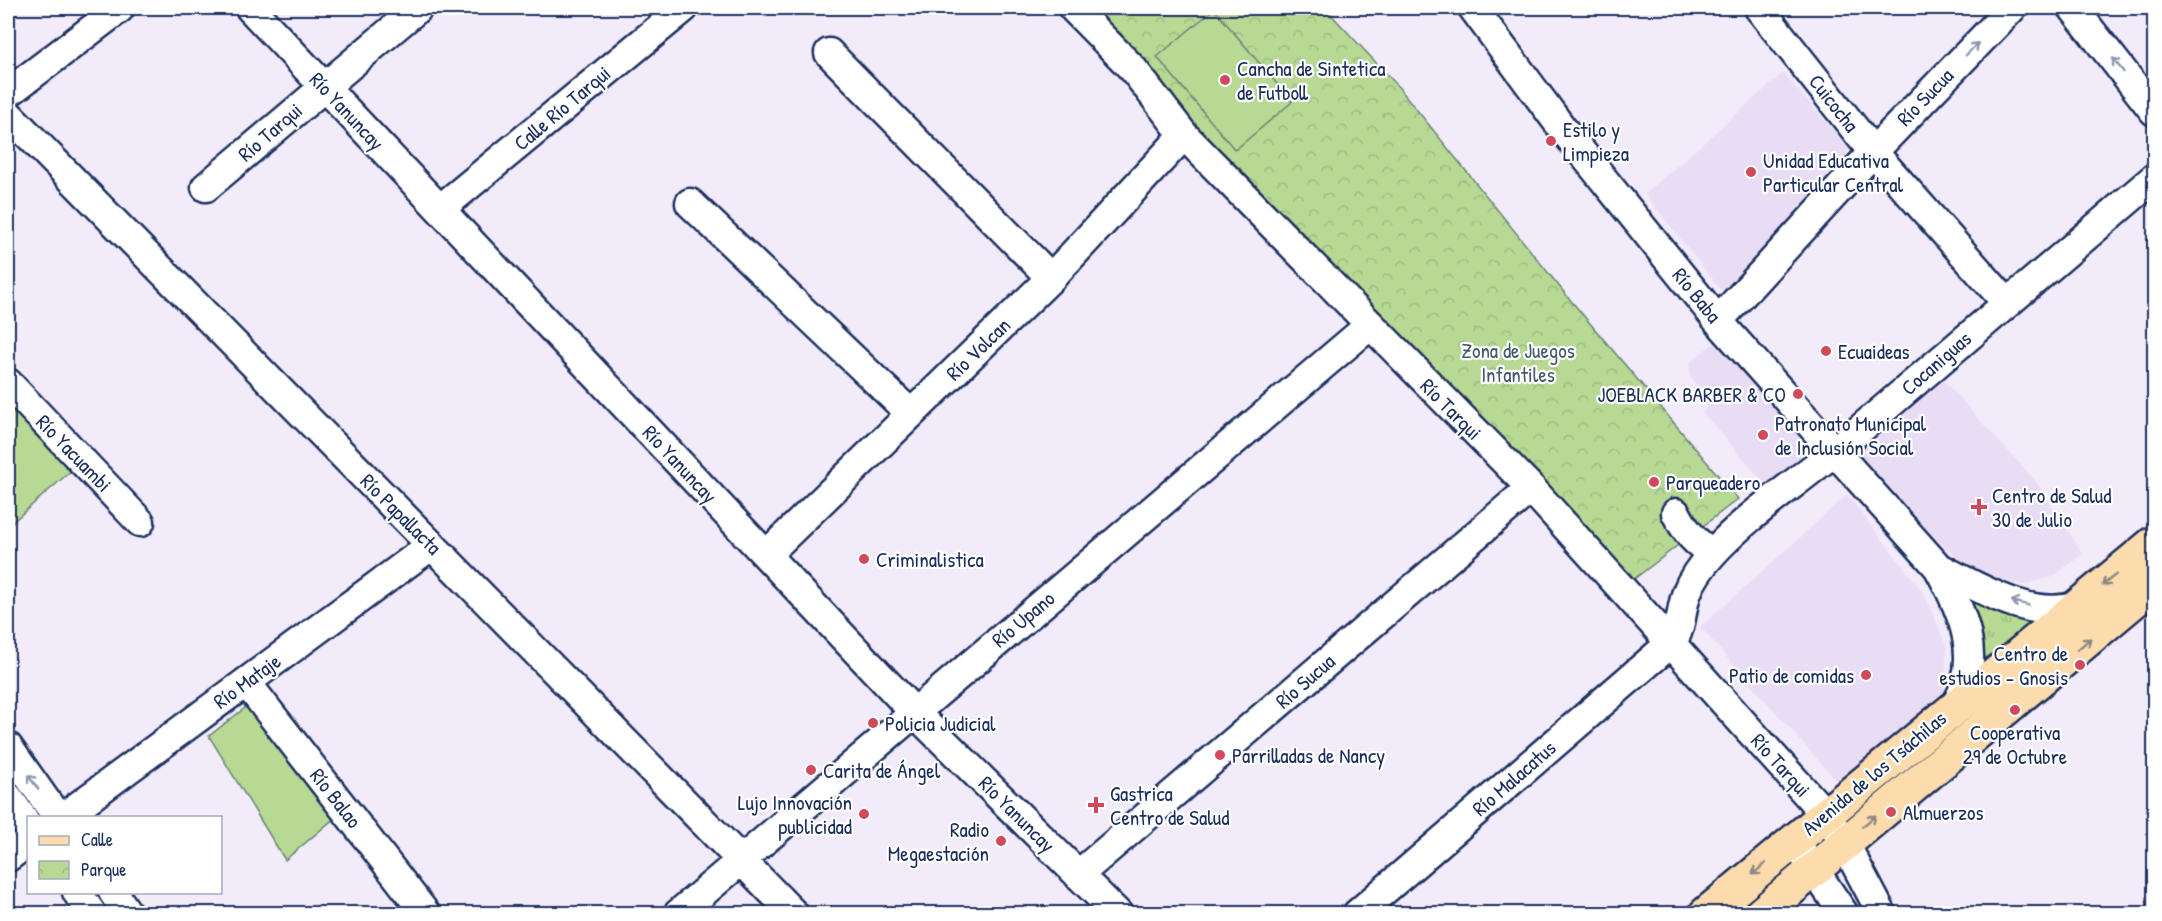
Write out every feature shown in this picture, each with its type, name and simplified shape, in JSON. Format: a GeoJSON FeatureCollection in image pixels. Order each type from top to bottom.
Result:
{"type":"FeatureCollection","features":[{"type":"Feature","properties":{"kind":"main road","name":"Avenida de los Tsáchilas"},"geometry":{"type":"LineString","coordinates":[[1706,914],[2154,543]]}},
{"type":"Feature","properties":{"kind":"main road","name":"Avenida de los Tsáchilas"},"geometry":{"type":"LineString","coordinates":[[1761,914],[1814,867],[2154,584]]}},
{"type":"Feature","properties":{"kind":"street"},"geometry":{"type":"LineString","coordinates":[[8,93],[120,8]]}},
{"type":"Feature","properties":{"kind":"street","name":"Río Yanuncay"},"geometry":{"type":"LineString","coordinates":[[250,8],[914,712],[1118,914]]}},
{"type":"Feature","properties":{"kind":"street","name":"Río Tarqui"},"geometry":{"type":"LineString","coordinates":[[206,188],[418,8]]}},
{"type":"Feature","properties":{"kind":"street","name":"Calle Río Tarqui"},"geometry":{"type":"LineString","coordinates":[[440,209],[684,8]]}},
{"type":"Feature","properties":{"kind":"street","name":"Río Tarqui"},"geometry":{"type":"LineString","coordinates":[[1073,8],[1132,69],[1184,135],[1369,326],[1531,488],[1825,814],[1844,843],[1882,914]]}},
{"type":"Feature","properties":{"kind":"street","name":"Río Baba"},"geometry":{"type":"LineString","coordinates":[[1473,8],[1562,128],[1718,321],[1938,567],[1957,601],[1970,645],[1966,684],[1956,705]]}},
{"type":"Feature","properties":{"kind":"street","name":"Cuicocha"},"geometry":{"type":"LineString","coordinates":[[1759,8],[1873,152],[2007,303]]}},
{"type":"Feature","properties":{"kind":"street","name":"Río Sucua"},"geometry":{"type":"LineString","coordinates":[[1718,321],[1873,152],[2012,8]]}},
{"type":"Feature","properties":{"kind":"street"},"geometry":{"type":"LineString","coordinates":[[2073,8],[2154,111]]}},
{"type":"Feature","properties":{"kind":"street"},"geometry":{"type":"LineString","coordinates":[[829,53],[1051,278]]}},
{"type":"Feature","properties":{"kind":"street","name":"Río Papallacta"},"geometry":{"type":"LineString","coordinates":[[8,114],[794,914]]}},
{"type":"Feature","properties":{"kind":"street","name":"Río Volcan"},"geometry":{"type":"LineString","coordinates":[[766,555],[1051,278],[1184,135]]}},
{"type":"Feature","properties":{"kind":"street","name":"Cocaniguas"},"geometry":{"type":"LineString","coordinates":[[1671,643],[1680,631],[1687,592],[1713,553],[2154,178]]}},
{"type":"Feature","properties":{"kind":"street"},"geometry":{"type":"LineString","coordinates":[[690,203],[911,414]]}},
{"type":"Feature","properties":{"kind":"street","name":"Río Upano"},"geometry":{"type":"LineString","coordinates":[[678,914],[1369,326]]}},
{"type":"Feature","properties":{"kind":"street","name":"Río Yacuambi"},"geometry":{"type":"LineString","coordinates":[[8,383],[140,522]]}},
{"type":"Feature","properties":{"kind":"street","name":"Río Sucua"},"geometry":{"type":"LineString","coordinates":[[1078,875],[1531,488]]}},
{"type":"Feature","properties":{"kind":"street"},"geometry":{"type":"LineString","coordinates":[[1676,513],[1684,529],[1697,544],[1713,553]]}},
{"type":"Feature","properties":{"kind":"street","name":"Río Mataje"},"geometry":{"type":"LineString","coordinates":[[63,816],[432,545]]}},
{"type":"Feature","properties":{"kind":"street","name":"Río Baba"},"geometry":{"type":"LineString","coordinates":[[1938,567],[2000,598],[2047,610],[2077,606]]}},
{"type":"Feature","properties":{"kind":"street","name":"Río Malacatus"},"geometry":{"type":"LineString","coordinates":[[1357,914],[1671,643]]}},
{"type":"Feature","properties":{"kind":"street","name":"Río Balao"},"geometry":{"type":"LineString","coordinates":[[246,682],[426,914]]}},
{"type":"Feature","properties":{"kind":"street"},"geometry":{"type":"LineString","coordinates":[[8,747],[59,816]]}},
{"type":"Feature","properties":{"kind":"street"},"geometry":{"type":"LineString","coordinates":[[8,797],[27,825]]}},
{"type":"Feature","properties":{"kind":"street"},"geometry":{"type":"LineString","coordinates":[[1794,840],[1844,914]]}},
{"type":"Feature","properties":{"kind":"street"},"geometry":{"type":"LineString","coordinates":[[8,857],[27,843]]}},
{"type":"Feature","properties":{"kind":"street"},"geometry":{"type":"LineString","coordinates":[[78,894],[92,914]]}},
{"type":"Feature","properties":{"kind":"street"},"geometry":{"type":"LineString","coordinates":[[114,894],[128,914]]}},
{"type":"Feature","properties":{"kind":"shaded area","name":"Unidad Educativa Particular Central"},"geometry":{"type":"Polygon","coordinates":[[[1783,73],[1850,149],[1732,286],[1721,290],[1645,194],[1783,73]]]}},
{"type":"Feature","properties":{"kind":"shaded area","name":"Patronato Municipal de Inclusión Social"},"geometry":{"type":"Polygon","coordinates":[[[1717,341],[1823,457],[1778,498],[1703,413],[1709,402],[1690,377],[1690,362],[1717,341]]]}},
{"type":"Feature","properties":{"kind":"shaded area","name":"Centro de Salud 30 de Julio"},"geometry":{"type":"Polygon","coordinates":[[[1941,378],[2035,480],[2083,554],[2052,577],[2022,585],[1985,575],[1955,556],[1929,533],[1855,451],[1941,378]]]}},
{"type":"Feature","properties":{"kind":"shaded area"},"geometry":{"type":"Polygon","coordinates":[[[1847,495],[1924,593],[1947,648],[1945,689],[1930,707],[1841,786],[1700,627],[1847,495]]]}},
{"type":"Feature","properties":{"kind":"green space","name":"Zona de Juegos Infantiles"},"geometry":{"type":"Polygon","coordinates":[[[1083,8],[1325,8],[1396,84],[1567,296],[1738,499],[1634,579],[1467,401],[1267,203],[1083,8]]]}},
{"type":"Feature","properties":{"kind":"green space","name":"Cancha de Sintetica de Futboll"},"geometry":{"type":"Polygon","coordinates":[[[1214,9],[1292,102],[1235,150],[1157,57],[1214,9]]]}},
{"type":"Feature","properties":{"kind":"green space"},"geometry":{"type":"Polygon","coordinates":[[[8,405],[71,471],[8,526],[8,405]]]}},
{"type":"Feature","properties":{"kind":"green space"},"geometry":{"type":"Polygon","coordinates":[[[1965,595],[2035,622],[1986,661],[1965,595]]]}},
{"type":"Feature","properties":{"kind":"green space"},"geometry":{"type":"Polygon","coordinates":[[[255,700],[337,816],[285,860],[209,736],[255,700]]]}},
{"type":"Feature","properties":{"kind":"place","name":"Cancha de Sintetica de Futboll"},"geometry":{"type":"Point","coordinates":[1225,80]}},
{"type":"Feature","properties":{"kind":"place","name":"Estilo y Limpieza"},"geometry":{"type":"Point","coordinates":[1551,141]}},
{"type":"Feature","properties":{"kind":"place","name":"Unidad Educativa Particular Central"},"geometry":{"type":"Point","coordinates":[1751,172]}},
{"type":"Feature","properties":{"kind":"place","name":"Ecuaideas"},"geometry":{"type":"Point","coordinates":[1826,351]}},
{"type":"Feature","properties":{"kind":"place","name":"JOEBLACK BARBER & CO"},"geometry":{"type":"Point","coordinates":[1798,394]}},
{"type":"Feature","properties":{"kind":"place","name":"Patronato Municipal de Inclusión Social"},"geometry":{"type":"Point","coordinates":[1763,435]}},
{"type":"Feature","properties":{"kind":"place","name":"Parqueadero"},"geometry":{"type":"Point","coordinates":[1654,482]}},
{"type":"Feature","properties":{"kind":"place","name":"Centro de Salud 30 de Julio"},"geometry":{"type":"Point","coordinates":[1979,507]}},
{"type":"Feature","properties":{"kind":"place","name":"Criminalistica"},"geometry":{"type":"Point","coordinates":[864,559]}},
{"type":"Feature","properties":{"kind":"place","name":"Centro de estudios - Gnosis"},"geometry":{"type":"Point","coordinates":[2080,665]}},
{"type":"Feature","properties":{"kind":"place","name":"Patio de comidas"},"geometry":{"type":"Point","coordinates":[1866,675]}},
{"type":"Feature","properties":{"kind":"place","name":"Cooperativa 29 de Octubre"},"geometry":{"type":"Point","coordinates":[2015,710]}},
{"type":"Feature","properties":{"kind":"place","name":"Policia Judicial"},"geometry":{"type":"Point","coordinates":[873,723]}},
{"type":"Feature","properties":{"kind":"place","name":"Parrilladas de Nancy"},"geometry":{"type":"Point","coordinates":[1220,755]}},
{"type":"Feature","properties":{"kind":"place","name":"Carita de Ángel"},"geometry":{"type":"Point","coordinates":[811,770]}},
{"type":"Feature","properties":{"kind":"place","name":"Gastrica Centro de Salud"},"geometry":{"type":"Point","coordinates":[1096,805]}},
{"type":"Feature","properties":{"kind":"place","name":"Almuerzos"},"geometry":{"type":"Point","coordinates":[1891,812]}},
{"type":"Feature","properties":{"kind":"place","name":"Lujo Innovación publicidad"},"geometry":{"type":"Point","coordinates":[864,814]}},
{"type":"Feature","properties":{"kind":"place","name":"Radio Megaestación"},"geometry":{"type":"Point","coordinates":[1001,841]}}]}
